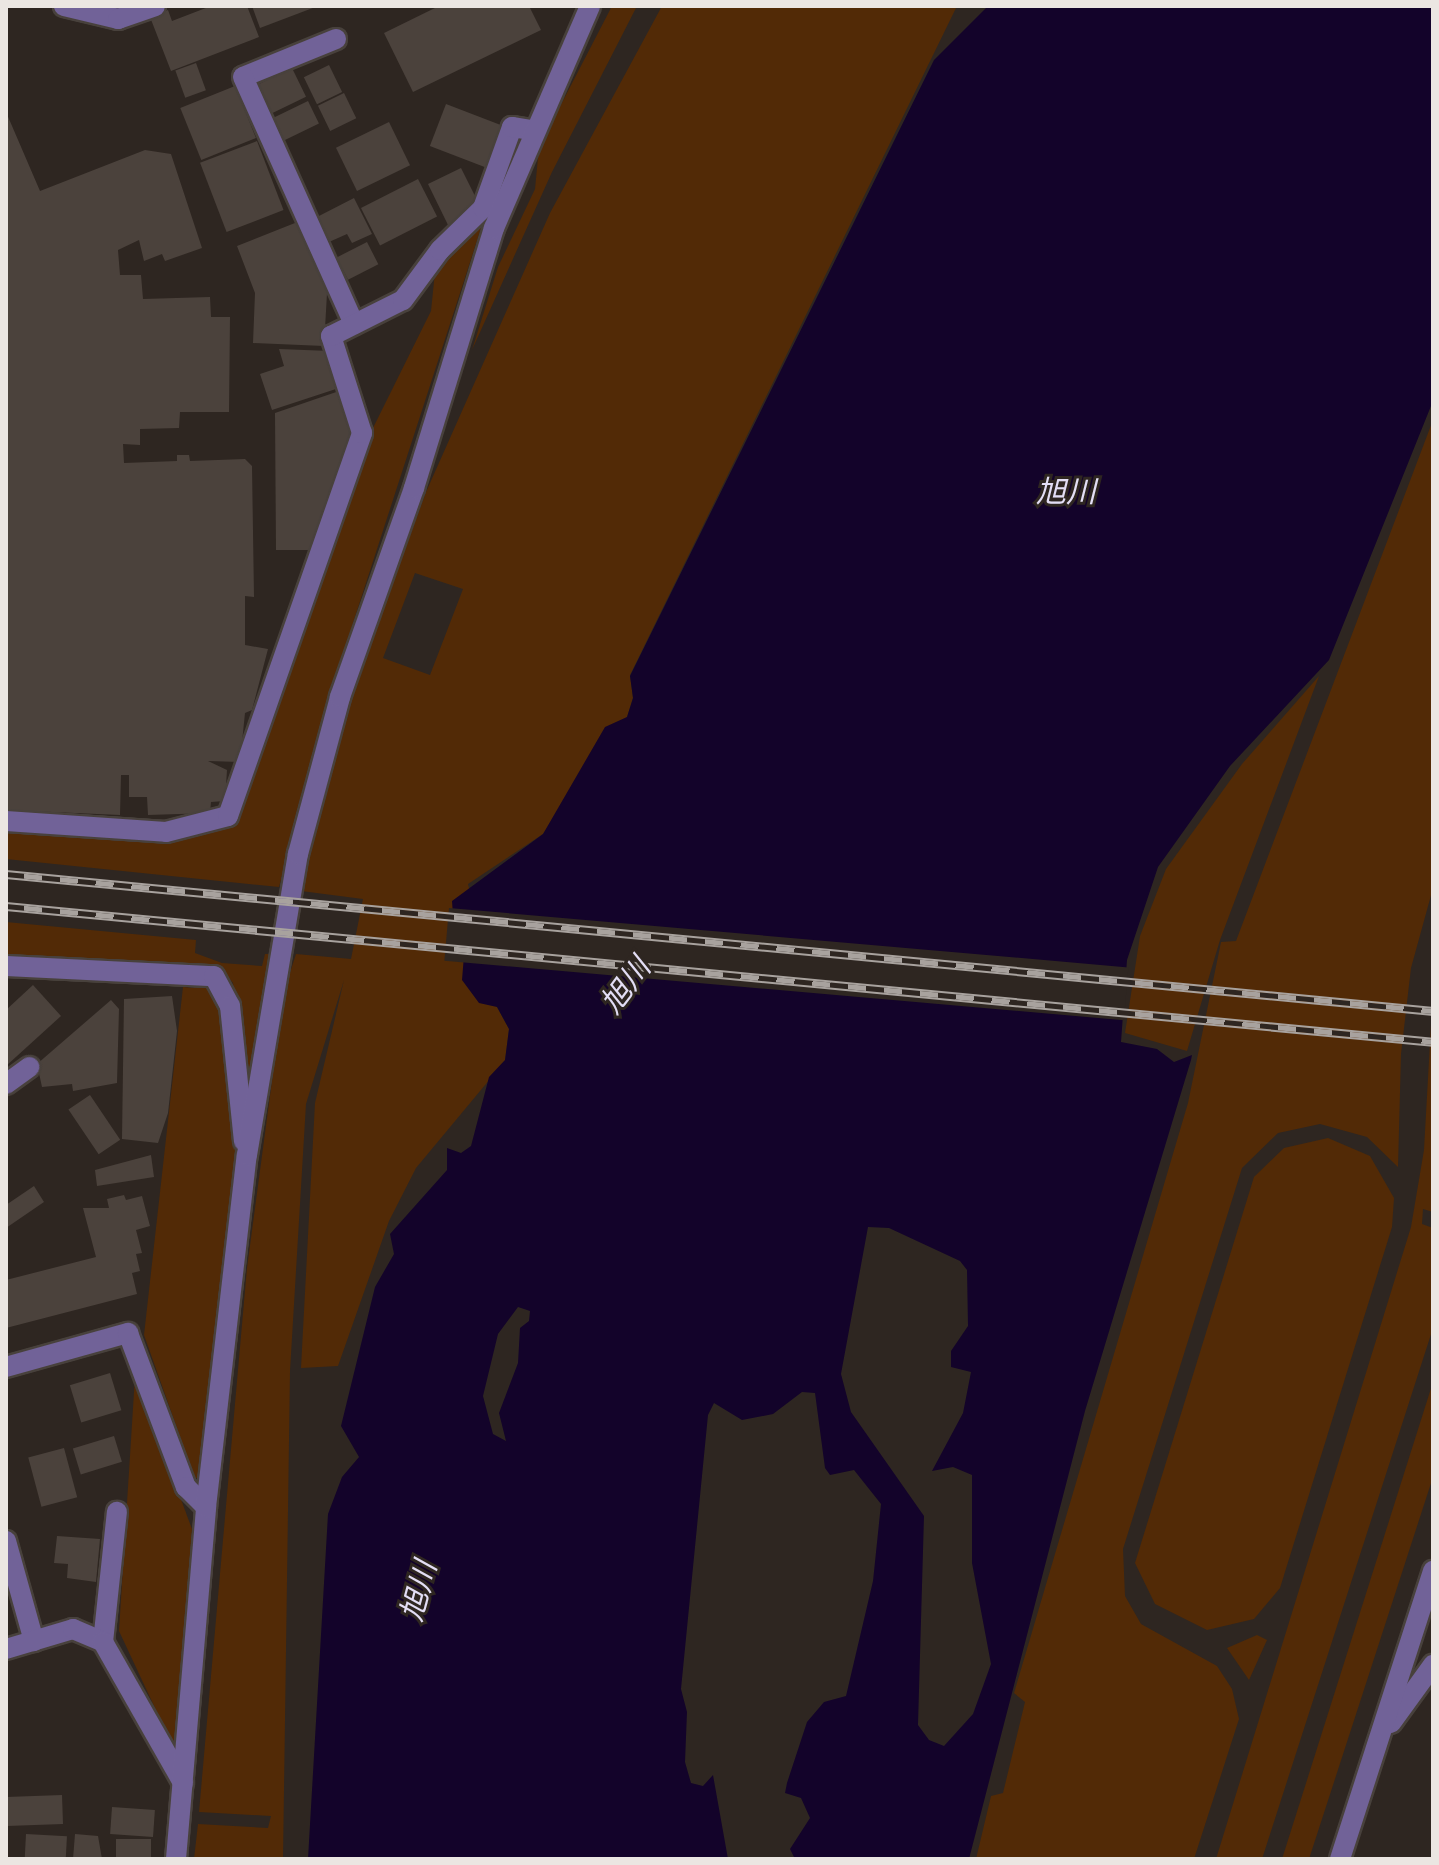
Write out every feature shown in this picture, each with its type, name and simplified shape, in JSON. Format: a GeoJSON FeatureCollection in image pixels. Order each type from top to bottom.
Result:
{"type":"FeatureCollection","features":[{"type":"Feature","properties":{"kind":"street"},"geometry":{"type":"LineString","coordinates":[[64,6],[118,19],[155,6]]}},
{"type":"Feature","properties":{"kind":"street"},"geometry":{"type":"LineString","coordinates":[[176,1859],[206,1507],[247,1155],[298,854],[340,697],[532,130],[590,6]]}},
{"type":"Feature","properties":{"kind":"street"},"geometry":{"type":"LineString","coordinates":[[336,39],[243,77],[354,324]]}},
{"type":"Feature","properties":{"kind":"street"},"geometry":{"type":"LineString","coordinates":[[6,821],[166,832],[211,825],[238,803],[269,687],[358,453],[359,409],[331,336],[403,300],[440,250],[483,208],[512,127],[532,130]]}},
{"type":"Feature","properties":{"kind":"street"},"geometry":{"type":"LineString","coordinates":[[6,966],[214,976],[230,1006],[247,1155]]}},
{"type":"Feature","properties":{"kind":"street"},"geometry":{"type":"LineString","coordinates":[[6,1084],[29,1067]]}},
{"type":"Feature","properties":{"kind":"street"},"geometry":{"type":"LineString","coordinates":[[6,1367],[128,1333],[186,1487],[206,1507]]}},
{"type":"Feature","properties":{"kind":"street"},"geometry":{"type":"LineString","coordinates":[[117,1512],[103,1642],[183,1783]]}},
{"type":"Feature","properties":{"kind":"street"},"geometry":{"type":"LineString","coordinates":[[6,1541],[34,1641]]}},
{"type":"Feature","properties":{"kind":"street"},"geometry":{"type":"LineString","coordinates":[[1340,1859],[1387,1729],[1433,1571]]}},
{"type":"Feature","properties":{"kind":"street"},"geometry":{"type":"LineString","coordinates":[[6,1649],[73,1629],[103,1642]]}},
{"type":"Feature","properties":{"kind":"street"},"geometry":{"type":"LineString","coordinates":[[1387,1729],[1433,1665]]}},
{"type":"Feature","properties":{"kind":"shaded area"},"geometry":{"type":"Polygon","coordinates":[[[612,6],[637,6],[552,172],[472,350],[498,267],[535,189],[539,147],[612,6]]]}},
{"type":"Feature","properties":{"kind":"shaded area"},"geometry":{"type":"Polygon","coordinates":[[[662,6],[957,6],[630,675],[633,698],[627,717],[543,834],[468,884],[497,1007],[509,1029],[505,1061],[416,1168],[389,1221],[338,1366],[301,1368],[315,1103],[344,980],[306,1104],[290,1371],[283,1859],[194,1859],[198,1824],[268,1828],[271,1816],[199,1812],[247,1268],[284,991],[296,954],[351,959],[363,899],[301,891],[307,855],[350,699],[426,492],[550,213],[662,6]],[[415,573],[383,658],[430,675],[463,589],[415,573]]]}},
{"type":"Feature","properties":{"kind":"shaded area"},"geometry":{"type":"Polygon","coordinates":[[[485,216],[330,694],[279,887],[6,859],[6,828],[215,830],[371,432],[431,311],[435,272],[485,216]]]}},
{"type":"Feature","properties":{"kind":"shaded area"},"geometry":{"type":"Polygon","coordinates":[[[1433,420],[1433,888],[1411,968],[1401,1054],[1398,1167],[1367,1137],[1320,1124],[1278,1133],[1242,1168],[1123,1549],[1125,1596],[1141,1624],[1217,1666],[1232,1689],[1239,1719],[1194,1859],[976,1859],[991,1796],[1003,1793],[1025,1702],[1014,1693],[1188,1103],[1221,942],[1236,941],[1433,420]]]}},
{"type":"Feature","properties":{"kind":"shaded area"},"geometry":{"type":"Polygon","coordinates":[[[1319,676],[1220,940],[1187,1051],[1125,1033],[1140,936],[1166,869],[1242,764],[1319,676]]]}},
{"type":"Feature","properties":{"kind":"shaded area"},"geometry":{"type":"Polygon","coordinates":[[[6,922],[196,940],[195,953],[222,963],[262,966],[265,954],[274,954],[244,1119],[233,983],[221,969],[6,955],[6,922]]]}},
{"type":"Feature","properties":{"kind":"shaded area"},"geometry":{"type":"Polygon","coordinates":[[[196,979],[208,983],[224,1009],[238,1163],[202,1475],[195,1479],[144,1335],[183,987],[194,988],[196,979]]]}},
{"type":"Feature","properties":{"kind":"shaded area"},"geometry":{"type":"Polygon","coordinates":[[[1433,989],[1433,1212],[1423,1209],[1422,1224],[1433,1228],[1433,1328],[1262,1859],[1216,1859],[1411,1227],[1424,1150],[1433,989]]]}},
{"type":"Feature","properties":{"kind":"shaded area"},"geometry":{"type":"Polygon","coordinates":[[[1328,1138],[1370,1156],[1394,1198],[1392,1227],[1280,1588],[1254,1619],[1207,1630],[1155,1604],[1135,1563],[1254,1177],[1284,1148],[1328,1138]]]}},
{"type":"Feature","properties":{"kind":"shaded area"},"geometry":{"type":"Polygon","coordinates":[[[135,1376],[192,1529],[176,1753],[119,1631],[135,1376]]]}},
{"type":"Feature","properties":{"kind":"shaded area"},"geometry":{"type":"Polygon","coordinates":[[[1433,1382],[1433,1477],[1309,1859],[1282,1859],[1433,1382]]]}},
{"type":"Feature","properties":{"kind":"shaded area"},"geometry":{"type":"Polygon","coordinates":[[[1257,1635],[1267,1640],[1249,1680],[1227,1648],[1257,1635]]]}},
{"type":"Feature","properties":{"kind":"water","name":"旭川"},"geometry":{"type":"Polygon","coordinates":[[[988,6],[1433,6],[1433,401],[1329,660],[1230,766],[1158,867],[1127,960],[1121,1042],[1157,1049],[1174,1062],[1192,1055],[1085,1411],[969,1859],[795,1859],[790,1849],[810,1818],[801,1798],[785,1793],[787,1783],[807,1722],[824,1702],[846,1696],[873,1581],[881,1504],[854,1470],[830,1475],[825,1468],[815,1393],[802,1392],[773,1414],[742,1420],[714,1403],[708,1415],[681,1689],[687,1712],[685,1762],[691,1783],[703,1786],[713,1775],[728,1859],[308,1859],[328,1514],[342,1477],[359,1457],[341,1426],[375,1287],[394,1254],[390,1234],[447,1170],[447,1148],[461,1153],[471,1146],[489,1077],[505,1060],[509,1029],[497,1007],[479,1003],[462,980],[465,943],[454,929],[452,901],[543,834],[605,727],[627,717],[633,698],[630,676],[934,60],[988,6]],[[868,1227],[841,1374],[851,1412],[924,1516],[918,1725],[929,1740],[944,1746],[973,1714],[991,1664],[972,1563],[972,1475],[953,1467],[932,1471],[963,1413],[971,1372],[951,1367],[951,1351],[968,1326],[967,1270],[960,1261],[889,1228],[868,1227]],[[518,1307],[498,1334],[483,1396],[493,1434],[506,1441],[499,1413],[518,1363],[520,1328],[529,1321],[530,1311],[518,1307]]]}},
{"type":"Feature","properties":{"kind":"pier"},"geometry":{"type":"Polygon","coordinates":[[[449,908],[1128,967],[1124,1020],[444,961],[449,908]]]}},
{"type":"Feature","properties":{"kind":"building"},"geometry":{"type":"Polygon","coordinates":[[[211,6],[247,6],[259,37],[171,71],[150,17],[168,10],[172,21],[211,6]]]}},
{"type":"Feature","properties":{"kind":"building"},"geometry":{"type":"Polygon","coordinates":[[[252,6],[318,6],[260,28],[252,6]]]}},
{"type":"Feature","properties":{"kind":"building"},"geometry":{"type":"Polygon","coordinates":[[[439,6],[529,6],[541,30],[413,92],[384,33],[439,6]]]}},
{"type":"Feature","properties":{"kind":"building"},"geometry":{"type":"Polygon","coordinates":[[[196,63],[206,90],[185,98],[175,71],[196,63]]]}},
{"type":"Feature","properties":{"kind":"building"},"geometry":{"type":"Polygon","coordinates":[[[329,65],[342,92],[317,104],[304,77],[329,65]]]}},
{"type":"Feature","properties":{"kind":"building"},"geometry":{"type":"Polygon","coordinates":[[[292,68],[306,97],[271,114],[257,85],[292,68]]]}},
{"type":"Feature","properties":{"kind":"building"},"geometry":{"type":"Polygon","coordinates":[[[235,86],[256,138],[201,160],[180,108],[235,86]]]}},
{"type":"Feature","properties":{"kind":"building"},"geometry":{"type":"Polygon","coordinates":[[[344,93],[356,118],[330,131],[318,106],[344,93]]]}},
{"type":"Feature","properties":{"kind":"building"},"geometry":{"type":"Polygon","coordinates":[[[308,101],[319,123],[284,141],[273,118],[308,101]]]}},
{"type":"Feature","properties":{"kind":"building"},"geometry":{"type":"Polygon","coordinates":[[[446,104],[502,126],[486,168],[430,146],[446,104]]]}},
{"type":"Feature","properties":{"kind":"building"},"geometry":{"type":"Polygon","coordinates":[[[6,112],[40,191],[145,150],[171,154],[202,248],[165,261],[162,254],[144,261],[139,240],[118,250],[120,275],[141,275],[143,299],[210,297],[211,317],[230,317],[229,412],[180,412],[179,428],[140,429],[140,445],[123,444],[124,463],[177,461],[177,455],[189,455],[190,461],[245,459],[252,466],[254,597],[245,596],[245,645],[268,649],[252,710],[245,713],[240,762],[208,761],[227,770],[225,801],[211,802],[210,813],[148,815],[147,797],[129,797],[129,775],[121,775],[120,815],[6,810],[6,112]]]}},
{"type":"Feature","properties":{"kind":"building"},"geometry":{"type":"Polygon","coordinates":[[[389,122],[410,165],[357,191],[336,148],[389,122]]]}},
{"type":"Feature","properties":{"kind":"building"},"geometry":{"type":"Polygon","coordinates":[[[257,141],[284,210],[227,232],[200,163],[257,141]]]}},
{"type":"Feature","properties":{"kind":"building"},"geometry":{"type":"Polygon","coordinates":[[[461,168],[475,196],[469,215],[448,225],[428,184],[461,168]]]}},
{"type":"Feature","properties":{"kind":"building"},"geometry":{"type":"Polygon","coordinates":[[[418,179],[437,216],[380,245],[361,208],[418,179]]]}},
{"type":"Feature","properties":{"kind":"building"},"geometry":{"type":"Polygon","coordinates":[[[354,198],[372,234],[352,243],[347,234],[329,242],[317,217],[354,198]]]}},
{"type":"Feature","properties":{"kind":"building"},"geometry":{"type":"Polygon","coordinates":[[[305,219],[328,276],[324,346],[253,343],[255,293],[237,246],[305,219]]]}},
{"type":"Feature","properties":{"kind":"building"},"geometry":{"type":"Polygon","coordinates":[[[367,242],[378,264],[348,280],[337,257],[367,242]]]}},
{"type":"Feature","properties":{"kind":"building"},"geometry":{"type":"Polygon","coordinates":[[[279,349],[330,351],[342,387],[272,410],[260,374],[284,366],[279,349]]]}},
{"type":"Feature","properties":{"kind":"building"},"geometry":{"type":"Polygon","coordinates":[[[345,389],[352,451],[311,550],[276,550],[275,413],[345,389]]]}},
{"type":"Feature","properties":{"kind":"building"},"geometry":{"type":"Polygon","coordinates":[[[33,985],[61,1016],[6,1066],[6,1010],[33,985]]]}},
{"type":"Feature","properties":{"kind":"building"},"geometry":{"type":"Polygon","coordinates":[[[172,996],[177,1031],[168,1113],[158,1143],[122,1139],[124,999],[172,996]]]}},
{"type":"Feature","properties":{"kind":"building"},"geometry":{"type":"Polygon","coordinates":[[[111,1000],[119,1009],[117,1083],[73,1091],[72,1084],[42,1087],[37,1064],[111,1000]]]}},
{"type":"Feature","properties":{"kind":"building"},"geometry":{"type":"Polygon","coordinates":[[[90,1095],[120,1140],[99,1154],[68,1110],[90,1095]]]}},
{"type":"Feature","properties":{"kind":"building"},"geometry":{"type":"Polygon","coordinates":[[[151,1155],[154,1177],[97,1186],[95,1170],[151,1155]]]}},
{"type":"Feature","properties":{"kind":"building"},"geometry":{"type":"Polygon","coordinates":[[[34,1186],[44,1202],[6,1228],[6,1205],[34,1186]]]}},
{"type":"Feature","properties":{"kind":"building"},"geometry":{"type":"Polygon","coordinates":[[[124,1195],[126,1200],[142,1196],[150,1226],[136,1230],[142,1253],[136,1254],[140,1271],[132,1273],[137,1294],[6,1328],[6,1280],[96,1257],[83,1208],[109,1208],[107,1199],[124,1195]]]}},
{"type":"Feature","properties":{"kind":"building"},"geometry":{"type":"Polygon","coordinates":[[[110,1373],[121,1410],[81,1423],[70,1385],[110,1373]]]}},
{"type":"Feature","properties":{"kind":"building"},"geometry":{"type":"Polygon","coordinates":[[[114,1436],[122,1462],[81,1474],[73,1449],[114,1436]]]}},
{"type":"Feature","properties":{"kind":"building"},"geometry":{"type":"Polygon","coordinates":[[[64,1448],[77,1497],[41,1507],[28,1458],[64,1448]]]}},
{"type":"Feature","properties":{"kind":"building"},"geometry":{"type":"Polygon","coordinates":[[[57,1536],[100,1539],[96,1582],[67,1578],[68,1564],[54,1563],[57,1536]]]}},
{"type":"Feature","properties":{"kind":"building"},"geometry":{"type":"Polygon","coordinates":[[[62,1795],[63,1824],[7,1826],[6,1797],[62,1795]]]}},
{"type":"Feature","properties":{"kind":"building"},"geometry":{"type":"Polygon","coordinates":[[[112,1807],[155,1810],[153,1837],[110,1834],[112,1807]]]}},
{"type":"Feature","properties":{"kind":"building"},"geometry":{"type":"Polygon","coordinates":[[[26,1834],[67,1836],[66,1859],[25,1859],[26,1834]]]}},
{"type":"Feature","properties":{"kind":"building"},"geometry":{"type":"Polygon","coordinates":[[[75,1834],[98,1836],[102,1859],[73,1859],[75,1834]]]}},
{"type":"Feature","properties":{"kind":"building"},"geometry":{"type":"Polygon","coordinates":[[[116,1839],[151,1839],[151,1859],[116,1859],[116,1839]]]}},
{"type":"Feature","properties":{"kind":"railway"},"geometry":{"type":"LineString","coordinates":[[6,874],[1433,1011]]}},
{"type":"Feature","properties":{"kind":"railway"},"geometry":{"type":"LineString","coordinates":[[6,906],[1433,1042]]}}]}
